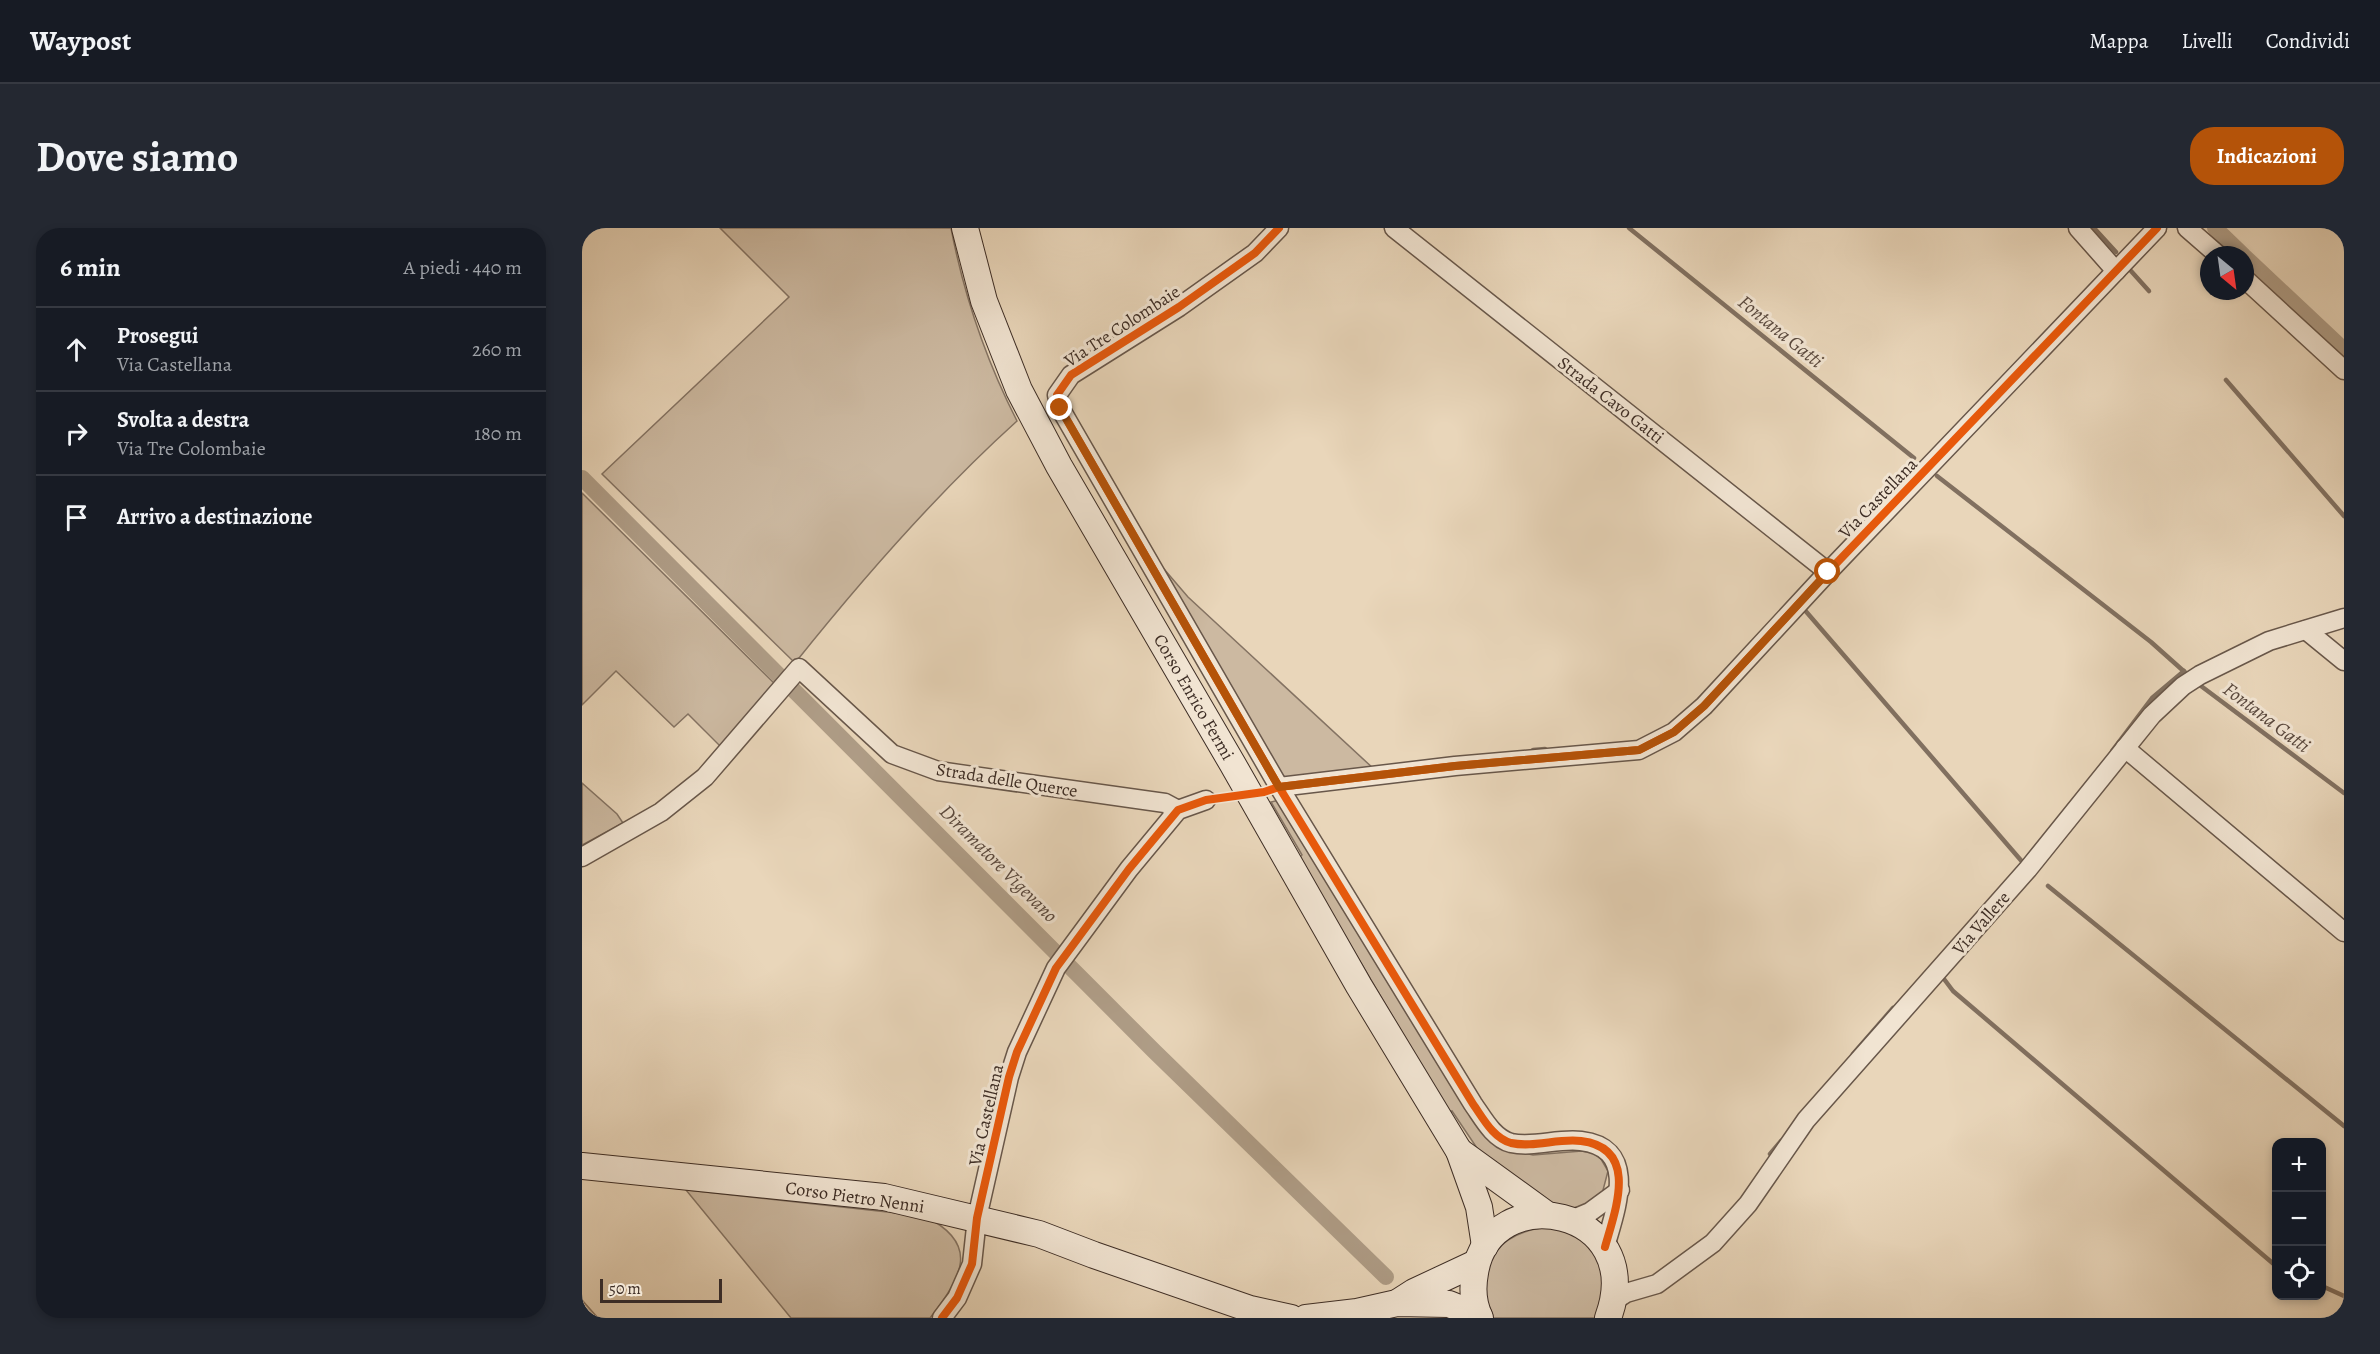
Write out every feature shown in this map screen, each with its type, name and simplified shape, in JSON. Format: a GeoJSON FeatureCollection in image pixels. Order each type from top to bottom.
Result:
{"type":"FeatureCollection","features":[{"type":"Feature","properties":{"kind":"main road","name":"Corso Enrico Fermi"},"geometry":{"type":"LineString","coordinates":[[965,228],[993,328],[1019,390],[1059,466],[1359,986],[1459,1151],[1479,1207],[1481,1254],[1472,1289],[1479,1317]]}},
{"type":"Feature","properties":{"kind":"main road","name":"Corso Enrico Fermi"},"geometry":{"type":"LineString","coordinates":[[1459,1151],[1546,1214]]}},
{"type":"Feature","properties":{"kind":"main road","name":"Corso Pietro Nenni"},"geometry":{"type":"LineString","coordinates":[[582,1166],[884,1197],[1039,1234],[1250,1309],[1291,1318]]}},
{"type":"Feature","properties":{"kind":"main road"},"geometry":{"type":"LineString","coordinates":[[1306,1318],[1356,1315],[1397,1303],[1481,1254],[1497,1233],[1511,1222],[1528,1216],[1546,1214],[1571,1220],[1589,1230],[1609,1258],[1616,1285],[1611,1310]]}},
{"type":"Feature","properties":{"kind":"main road"},"geometry":{"type":"LineString","coordinates":[[1397,1303],[1449,1304],[1479,1317]]}},
{"type":"Feature","properties":{"kind":"street","name":"Via Tre Colombaie"},"geometry":{"type":"LineString","coordinates":[[1279,228],[1255,253],[1198,293],[1071,375],[1056,395],[1067,421],[1279,787]]}},
{"type":"Feature","properties":{"kind":"street","name":"Strada Cavo Gatti"},"geometry":{"type":"LineString","coordinates":[[1394,228],[1828,572]]}},
{"type":"Feature","properties":{"kind":"street"},"geometry":{"type":"LineString","coordinates":[[2078,228],[2116,271]]}},
{"type":"Feature","properties":{"kind":"street","name":"Via Castellana"},"geometry":{"type":"LineString","coordinates":[[1279,787],[1455,766],[1639,750],[1674,732],[1704,706],[1828,572],[2157,228]]}},
{"type":"Feature","properties":{"kind":"street"},"geometry":{"type":"LineString","coordinates":[[2187,228],[2208,246]]}},
{"type":"Feature","properties":{"kind":"street"},"geometry":{"type":"LineString","coordinates":[[2254,287],[2344,370]]}},
{"type":"Feature","properties":{"kind":"street","name":"Via Vallere"},"geometry":{"type":"LineString","coordinates":[[1611,1310],[1626,1293],[1657,1284],[1713,1243],[1748,1204],[1806,1120],[2028,869],[2152,715],[2183,686],[2269,641],[2344,618]]}},
{"type":"Feature","properties":{"kind":"street"},"geometry":{"type":"LineString","coordinates":[[2306,630],[2344,661]]}},
{"type":"Feature","properties":{"kind":"street","name":"Strada delle Querce"},"geometry":{"type":"LineString","coordinates":[[582,857],[661,812],[705,777],[790,678],[892,754],[938,771],[1165,803],[1178,810]]}},
{"type":"Feature","properties":{"kind":"street"},"geometry":{"type":"LineString","coordinates":[[2125,748],[2344,932]]}},
{"type":"Feature","properties":{"kind":"street"},"geometry":{"type":"LineString","coordinates":[[1279,787],[1473,1104],[1494,1133],[1510,1143],[1581,1141],[1603,1148],[1615,1161],[1620,1190],[1609,1258],[1638,1281],[1657,1284]]}},
{"type":"Feature","properties":{"kind":"street"},"geometry":{"type":"LineString","coordinates":[[1178,810],[1206,800]]}},
{"type":"Feature","properties":{"kind":"street","name":"Via Castellana"},"geometry":{"type":"LineString","coordinates":[[942,1318],[957,1298],[972,1264],[977,1218],[1009,1077],[1017,1052],[1056,968],[1129,869],[1178,810]]}},
{"type":"Feature","properties":{"kind":"street"},"geometry":{"type":"LineString","coordinates":[[1571,1220],[1590,1212],[1620,1190]]}},
{"type":"Feature","properties":{"kind":"shaded area"},"geometry":{"type":"Polygon","coordinates":[[[720,228],[951,228],[962,278],[977,327],[995,375],[1017,421],[929,507],[795,663],[602,474],[789,297],[720,228]]]}},
{"type":"Feature","properties":{"kind":"shaded area"},"geometry":{"type":"Polygon","coordinates":[[[582,493],[777,686],[722,748],[688,714],[674,727],[616,671],[582,705],[582,493]]]}},
{"type":"Feature","properties":{"kind":"shaded area"},"geometry":{"type":"Polygon","coordinates":[[[1164,569],[1188,597],[1375,770],[1286,778],[1279,772],[1164,569]]]}},
{"type":"Feature","properties":{"kind":"shaded area"},"geometry":{"type":"Polygon","coordinates":[[[582,783],[617,814],[623,823],[582,845],[582,783]]]}},
{"type":"Feature","properties":{"kind":"shaded area"},"geometry":{"type":"Polygon","coordinates":[[[1279,800],[1503,1148],[1533,1155],[1582,1151],[1593,1153],[1601,1159],[1608,1171],[1602,1194],[1586,1206],[1572,1208],[1548,1202],[1485,1160],[1452,1111],[1449,1112],[1299,858],[1302,855],[1271,802],[1279,800]]]}},
{"type":"Feature","properties":{"kind":"shaded area"},"geometry":{"type":"Polygon","coordinates":[[[686,1190],[924,1216],[954,1238],[960,1250],[957,1276],[930,1318],[791,1318],[686,1190]]]}},
{"type":"Feature","properties":{"kind":"shaded area"},"geometry":{"type":"Polygon","coordinates":[[[1550,1227],[1575,1236],[1596,1253],[1603,1270],[1602,1294],[1597,1318],[1491,1318],[1485,1296],[1484,1277],[1492,1256],[1499,1247],[1517,1235],[1550,1227]]]}},
{"type":"Feature","properties":{"kind":"shaded area"},"geometry":{"type":"Polygon","coordinates":[[[582,1300],[598,1318],[582,1318],[582,1300]]]}},
{"type":"Feature","properties":{"kind":"waterway","name":"Fontana Gatti"},"geometry":{"type":"LineString","coordinates":[[1629,228],[1914,458]]}},
{"type":"Feature","properties":{"kind":"waterway"},"geometry":{"type":"LineString","coordinates":[[2094,228],[2116,252]]}},
{"type":"Feature","properties":{"kind":"waterway"},"geometry":{"type":"LineString","coordinates":[[2215,228],[2234,246]]}},
{"type":"Feature","properties":{"kind":"waterway"},"geometry":{"type":"LineString","coordinates":[[2254,265],[2344,350]]}},
{"type":"Feature","properties":{"kind":"waterway"},"geometry":{"type":"LineString","coordinates":[[2131,271],[2149,291]]}},
{"type":"Feature","properties":{"kind":"waterway"},"geometry":{"type":"LineString","coordinates":[[2226,380],[2344,516]]}},
{"type":"Feature","properties":{"kind":"waterway","name":"Fontana Gatti"},"geometry":{"type":"LineString","coordinates":[[1937,476],[2151,642],[2188,675]]}},
{"type":"Feature","properties":{"kind":"waterway","name":"Diramatore Vigevano"},"geometry":{"type":"LineString","coordinates":[[582,478],[1154,1051],[1386,1277]]}},
{"type":"Feature","properties":{"kind":"waterway"},"geometry":{"type":"LineString","coordinates":[[1803,608],[2025,865]]}},
{"type":"Feature","properties":{"kind":"waterway"},"geometry":{"type":"LineString","coordinates":[[2112,751],[2152,698],[2184,671]]}},
{"type":"Feature","properties":{"kind":"waterway","name":"Fontana Gatti"},"geometry":{"type":"LineString","coordinates":[[2201,686],[2344,793]]}},
{"type":"Feature","properties":{"kind":"waterway"},"geometry":{"type":"LineString","coordinates":[[1533,750],[1545,749]]}},
{"type":"Feature","properties":{"kind":"waterway"},"geometry":{"type":"LineString","coordinates":[[2048,886],[2344,1126]]}},
{"type":"Feature","properties":{"kind":"waterway"},"geometry":{"type":"LineString","coordinates":[[1941,975],[1953,991],[2272,1263]]}},
{"type":"Feature","properties":{"kind":"waterway"},"geometry":{"type":"LineString","coordinates":[[1853,1054],[1893,1008]]}},
{"type":"Feature","properties":{"kind":"waterway"},"geometry":{"type":"LineString","coordinates":[[1770,1154],[1781,1141]]}},
{"type":"Feature","properties":{"kind":"waterway"},"geometry":{"type":"LineString","coordinates":[[2326,1288],[2344,1296]]}},
{"type":"Feature","properties":{"kind":"cycle path"},"geometry":{"type":"LineString","coordinates":[[1279,228],[1255,253],[1179,307],[1071,375],[1057,395],[1060,408],[1279,787],[1485,1121],[1499,1137],[1511,1143],[1581,1141],[1599,1146],[1611,1155],[1617,1168],[1619,1183],[1614,1216],[1605,1247]]}},
{"type":"Feature","properties":{"kind":"cycle path"},"geometry":{"type":"LineString","coordinates":[[942,1318],[957,1298],[972,1264],[977,1218],[1009,1077],[1017,1052],[1056,968],[1129,869],[1178,810],[1206,800],[1264,792],[1279,787],[1455,766],[1639,750],[1674,732],[1704,706],[1828,572],[2157,228]]}},
{"type":"Feature","properties":{"kind":"route"},"geometry":{"type":"LineString","coordinates":[[1060,408],[1279,787],[1455,766],[1639,750],[1674,732],[1704,706],[1828,572]]}}]}
